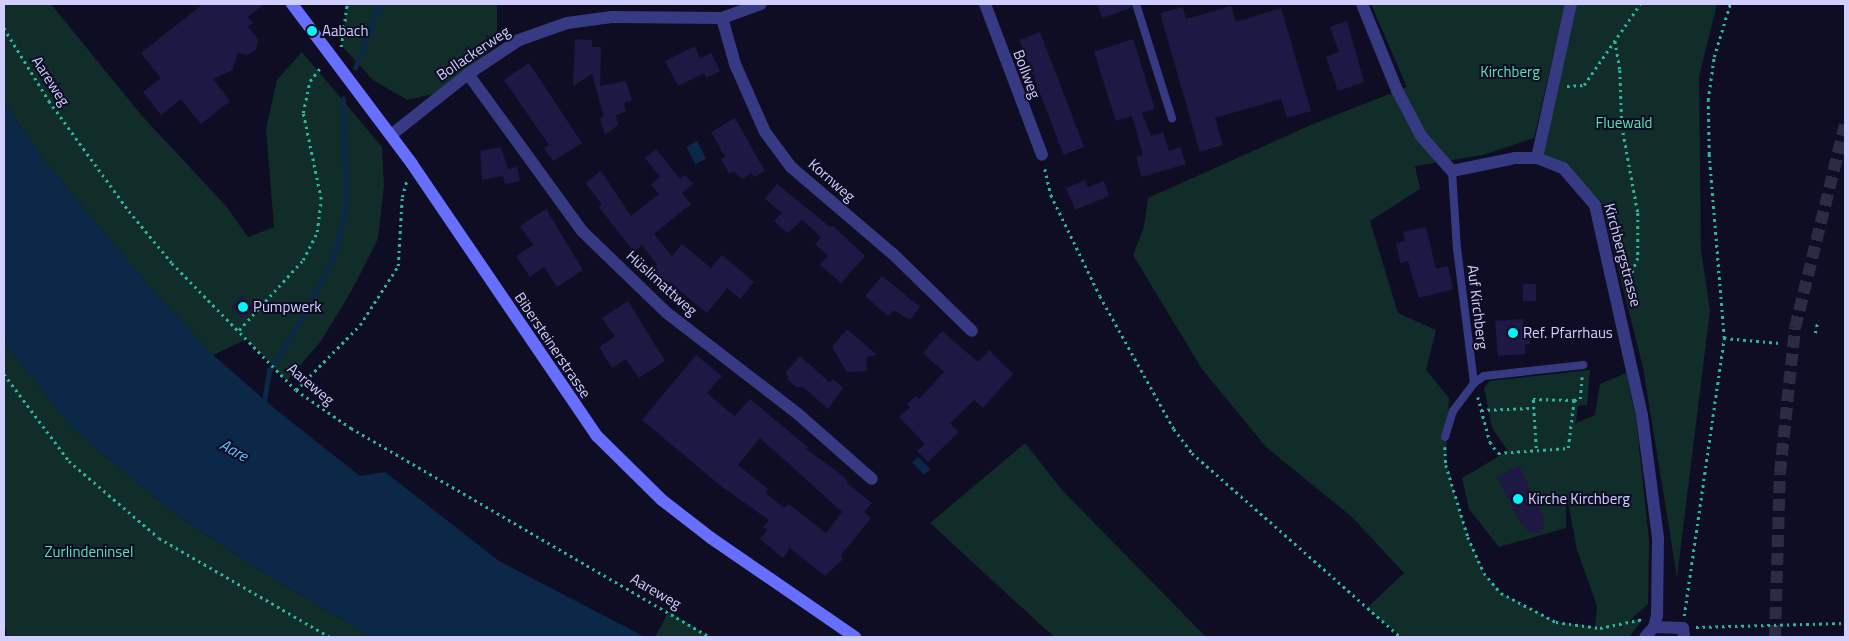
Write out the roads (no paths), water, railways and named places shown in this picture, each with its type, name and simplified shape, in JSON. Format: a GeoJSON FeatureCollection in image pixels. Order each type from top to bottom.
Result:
{"type":"FeatureCollection","features":[{"type":"Feature","properties":{"kind":"main road","name":"Bibersteinerstrasse"},"geometry":{"type":"LineString","coordinates":[[292,4],[412,164],[596,436],[662,500],[711,538],[855,637]]}},
{"type":"Feature","properties":{"kind":"street","name":"Bollackerweg"},"geometry":{"type":"LineString","coordinates":[[391,135],[468,74],[519,40],[567,23],[612,17],[722,18],[761,4]]}},
{"type":"Feature","properties":{"kind":"street","name":"Bollweg"},"geometry":{"type":"LineString","coordinates":[[985,4],[1042,155]]}},
{"type":"Feature","properties":{"kind":"street"},"geometry":{"type":"LineString","coordinates":[[1362,4],[1397,90],[1421,136],[1452,172]]}},
{"type":"Feature","properties":{"kind":"street"},"geometry":{"type":"LineString","coordinates":[[1537,158],[1571,4]]}},
{"type":"Feature","properties":{"kind":"street","name":"Kornweg"},"geometry":{"type":"LineString","coordinates":[[722,18],[735,64],[765,132],[791,167],[893,254],[972,332]]}},
{"type":"Feature","properties":{"kind":"street","name":"Hüslimattweg"},"geometry":{"type":"LineString","coordinates":[[468,74],[582,231],[667,312],[798,414],[872,479]]}},
{"type":"Feature","properties":{"kind":"street","name":"Kirchbergstrasse"},"geometry":{"type":"LineString","coordinates":[[1452,172],[1515,158],[1537,158],[1563,168],[1595,205],[1615,285],[1642,416],[1657,529],[1651,630]]}},
{"type":"Feature","properties":{"kind":"street"},"geometry":{"type":"LineString","coordinates":[[1651,630],[1683,632]]}},
{"type":"Feature","properties":{"kind":"lane"},"geometry":{"type":"LineString","coordinates":[[1136,4],[1172,118]]}},
{"type":"Feature","properties":{"kind":"lane","name":"Auf Kirchberg"},"geometry":{"type":"LineString","coordinates":[[1452,172],[1457,249],[1474,383]]}},
{"type":"Feature","properties":{"kind":"lane"},"geometry":{"type":"LineString","coordinates":[[1445,437],[1453,411],[1474,383],[1484,376],[1582,366]]}},
{"type":"Feature","properties":{"kind":"water","name":"Aare"},"geometry":{"type":"Polygon","coordinates":[[[4,102],[42,158],[148,285],[213,355],[275,409],[360,476],[385,472],[499,561],[645,637],[372,637],[264,573],[178,516],[76,432],[4,342],[4,102]]]}},
{"type":"Feature","properties":{"kind":"water"},"geometry":{"type":"Polygon","coordinates":[[[697,141],[706,159],[695,164],[686,146],[697,141]]]}},
{"type":"Feature","properties":{"kind":"water"},"geometry":{"type":"Polygon","coordinates":[[[918,457],[930,469],[924,475],[912,463],[918,457]]]}},
{"type":"Feature","properties":{"kind":"waterway","name":"Aabach"},"geometry":{"type":"LineString","coordinates":[[355,68],[379,4]]}},
{"type":"Feature","properties":{"kind":"waterway","name":"Aabach"},"geometry":{"type":"LineString","coordinates":[[263,406],[269,371],[304,315],[334,255],[345,210],[343,99]]}},
{"type":"Feature","properties":{"kind":"tunnel"},"geometry":{"type":"LineString","coordinates":[[1775,637],[1780,473],[1795,328],[1845,125]]}},
{"type":"Feature","properties":{"kind":"place","name":"Aabach"},"geometry":{"type":"Point","coordinates":[312,31]}},
{"type":"Feature","properties":{"kind":"place","name":"Pumpwerk"},"geometry":{"type":"Point","coordinates":[243,307]}},
{"type":"Feature","properties":{"kind":"place","name":"Ref. Pfarrhaus"},"geometry":{"type":"Point","coordinates":[1513,333]}},
{"type":"Feature","properties":{"kind":"place","name":"Kirche Kirchberg"},"geometry":{"type":"Point","coordinates":[1518,499]}},
{"type":"Feature","properties":{"kind":"park label","name":"Kirchberg"},"geometry":{"type":"Point","coordinates":[1510,72]}},
{"type":"Feature","properties":{"kind":"park label","name":"Fluewald"},"geometry":{"type":"Point","coordinates":[1624,123]}},
{"type":"Feature","properties":{"kind":"park label","name":"Zurlindeninsel"},"geometry":{"type":"Point","coordinates":[89,552]}}]}
